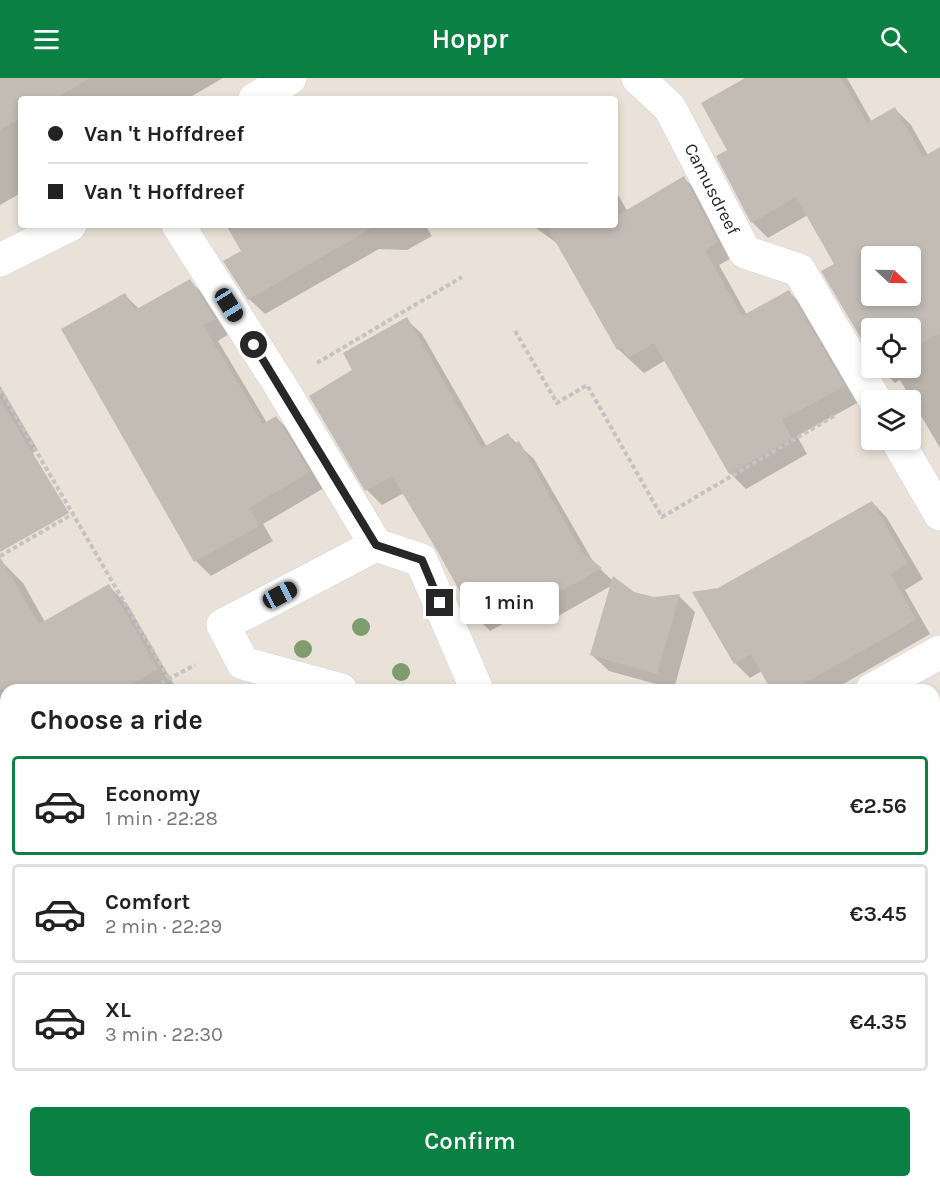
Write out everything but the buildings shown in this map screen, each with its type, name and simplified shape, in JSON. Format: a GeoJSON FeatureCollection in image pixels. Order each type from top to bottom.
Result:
{"type":"FeatureCollection","features":[{"type":"Feature","properties":{"kind":"street"},"geometry":{"type":"LineString","coordinates":[[260,96],[290,78]]}},
{"type":"Feature","properties":{"kind":"street","name":"Camusdreef"},"geometry":{"type":"LineString","coordinates":[[638,78],[670,108],[745,252],[799,270],[869,390]]}},
{"type":"Feature","properties":{"kind":"street"},"geometry":{"type":"LineString","coordinates":[[0,260],[64,228]]}},
{"type":"Feature","properties":{"kind":"street"},"geometry":{"type":"LineString","coordinates":[[180,228],[280,385],[376,545],[422,560],[474,684]]}},
{"type":"Feature","properties":{"kind":"street"},"geometry":{"type":"LineString","coordinates":[[903,450],[940,514]]}},
{"type":"Feature","properties":{"kind":"street"},"geometry":{"type":"LineString","coordinates":[[319,684],[243,663],[223,625],[376,545]]}},
{"type":"Feature","properties":{"kind":"street"},"geometry":{"type":"LineString","coordinates":[[883,684],[940,652]]}},
{"type":"Feature","properties":{"kind":"path"},"geometry":{"type":"LineString","coordinates":[[280,385],[462,277]]}},
{"type":"Feature","properties":{"kind":"path"},"geometry":{"type":"LineString","coordinates":[[515,331],[557,403],[587,385],[662,517],[861,404]]}},
{"type":"Feature","properties":{"kind":"path"},"geometry":{"type":"LineString","coordinates":[[0,389],[169,679]]}},
{"type":"Feature","properties":{"kind":"path"},"geometry":{"type":"LineString","coordinates":[[0,556],[73,514]]}},
{"type":"Feature","properties":{"kind":"path"},"geometry":{"type":"LineString","coordinates":[[159,684],[233,645]]}},
{"type":"Feature","properties":{"kind":"route"},"geometry":{"type":"LineString","coordinates":[[254,345],[376,545],[422,560],[440,603]]}}]}
